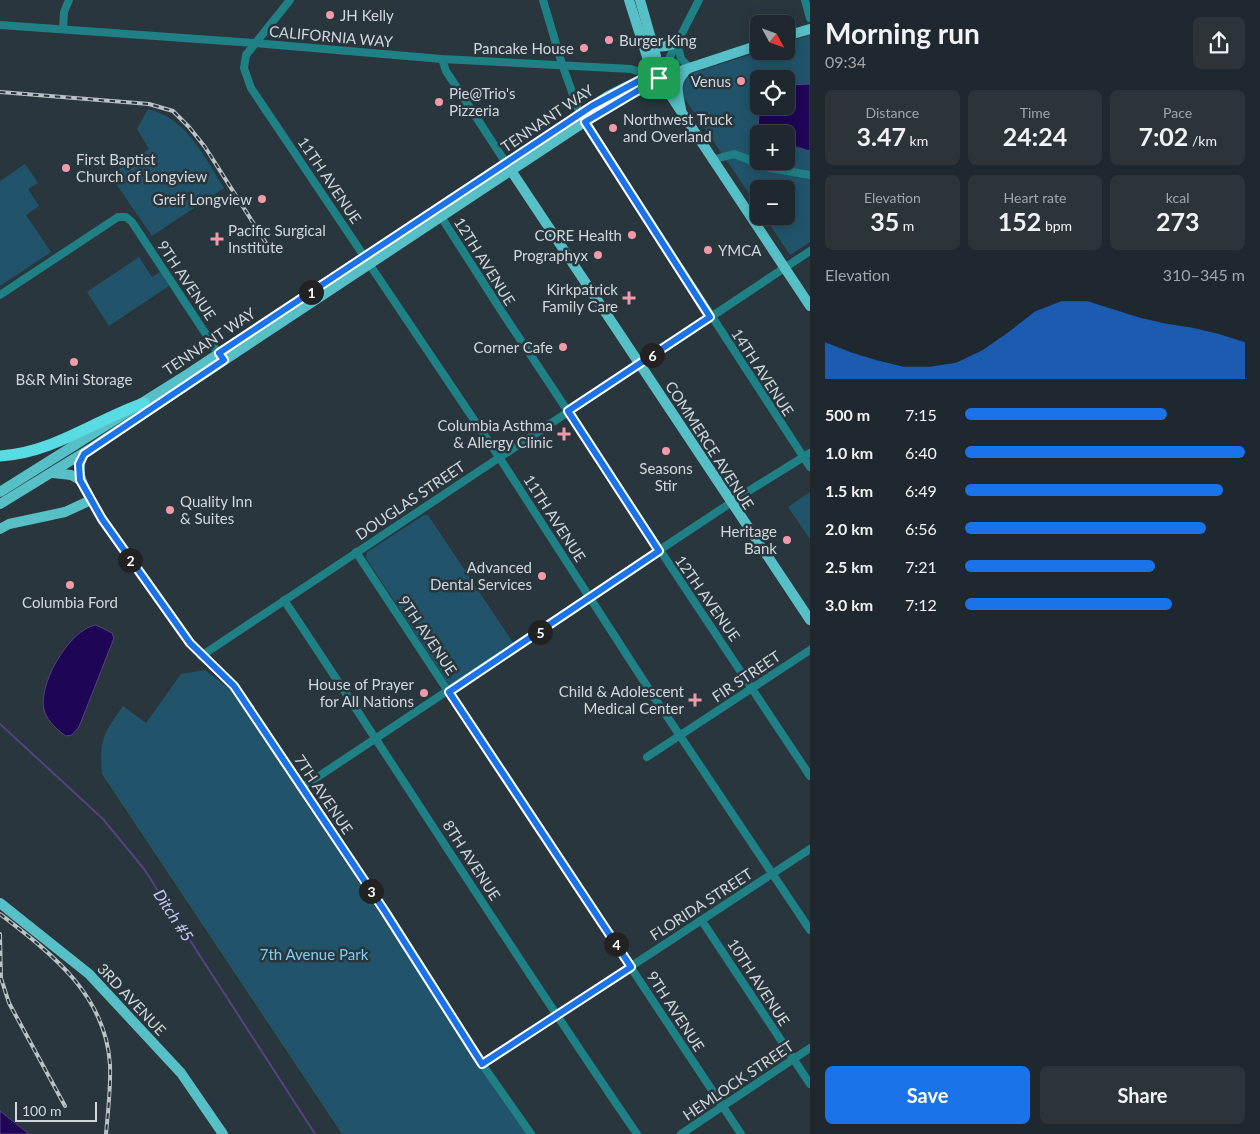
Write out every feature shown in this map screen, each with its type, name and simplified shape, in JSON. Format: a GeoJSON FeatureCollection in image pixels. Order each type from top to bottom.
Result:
{"type":"FeatureCollection","features":[{"type":"Feature","properties":{"kind":"highway"},"geometry":{"type":"LineString","coordinates":[[0,456],[24,454],[44,448],[144,403]]}},
{"type":"Feature","properties":{"kind":"main road"},"geometry":{"type":"LineString","coordinates":[[629,0],[649,63],[810,306]]}},
{"type":"Feature","properties":{"kind":"main road"},"geometry":{"type":"LineString","coordinates":[[640,0],[652,42],[659,78]]}},
{"type":"Feature","properties":{"kind":"main road"},"geometry":{"type":"LineString","coordinates":[[795,33],[810,29]]}},
{"type":"Feature","properties":{"kind":"main road"},"geometry":{"type":"LineString","coordinates":[[652,42],[662,47],[677,43]]}},
{"type":"Feature","properties":{"kind":"main road","name":"TENNANT WAY"},"geometry":{"type":"LineString","coordinates":[[0,504],[84,454],[221,357],[582,118],[623,88],[646,77],[659,78],[750,48]]}},
{"type":"Feature","properties":{"kind":"main road"},"geometry":{"type":"LineString","coordinates":[[681,112],[677,86],[680,76],[690,68]]}},
{"type":"Feature","properties":{"kind":"main road","name":"COMMERCE AVENUE"},"geometry":{"type":"LineString","coordinates":[[508,167],[730,503],[810,620]]}},
{"type":"Feature","properties":{"kind":"main road","name":"TENNANT WAY"},"geometry":{"type":"LineString","coordinates":[[0,492],[221,357]]}},
{"type":"Feature","properties":{"kind":"main road"},"geometry":{"type":"LineString","coordinates":[[80,480],[79,464],[84,454]]}},
{"type":"Feature","properties":{"kind":"main road"},"geometry":{"type":"LineString","coordinates":[[52,473],[71,475],[80,480]]}},
{"type":"Feature","properties":{"kind":"main road","name":"7TH AVENUE"},"geometry":{"type":"LineString","coordinates":[[80,480],[91,500]]}},
{"type":"Feature","properties":{"kind":"main road"},"geometry":{"type":"LineString","coordinates":[[0,529],[9,524],[65,512],[91,500]]}},
{"type":"Feature","properties":{"kind":"main road","name":"3RD AVENUE"},"geometry":{"type":"LineString","coordinates":[[0,903],[89,974],[182,1073],[223,1134]]}},
{"type":"Feature","properties":{"kind":"street"},"geometry":{"type":"LineString","coordinates":[[63,29],[64,12],[69,0]]}},
{"type":"Feature","properties":{"kind":"street","name":"11TH AVENUE"},"geometry":{"type":"LineString","coordinates":[[290,0],[246,55],[244,68],[251,88],[499,457],[680,736],[810,930]]}},
{"type":"Feature","properties":{"kind":"street","name":"14TH AVENUE"},"geometry":{"type":"LineString","coordinates":[[543,0],[562,64],[582,118],[710,317],[807,455],[810,468]]}},
{"type":"Feature","properties":{"kind":"street"},"geometry":{"type":"LineString","coordinates":[[659,78],[699,0]]}},
{"type":"Feature","properties":{"kind":"street"},"geometry":{"type":"LineString","coordinates":[[805,0],[810,18]]}},
{"type":"Feature","properties":{"kind":"street","name":"CALIFORNIA WAY"},"geometry":{"type":"LineString","coordinates":[[0,25],[254,43],[442,60],[562,64],[631,69],[659,78]]}},
{"type":"Feature","properties":{"kind":"street"},"geometry":{"type":"LineString","coordinates":[[677,43],[681,59],[690,68]]}},
{"type":"Feature","properties":{"kind":"street","name":"COMMERCE AVENUE"},"geometry":{"type":"LineString","coordinates":[[442,60],[446,71],[508,167]]}},
{"type":"Feature","properties":{"kind":"street"},"geometry":{"type":"LineString","coordinates":[[712,160],[734,154],[770,168],[810,175]]}},
{"type":"Feature","properties":{"kind":"street","name":"12TH AVENUE"},"geometry":{"type":"LineString","coordinates":[[439,213],[659,551],[753,687],[810,776]]}},
{"type":"Feature","properties":{"kind":"street","name":"9TH AVENUE"},"geometry":{"type":"LineString","coordinates":[[0,295],[118,217],[126,216],[132,222],[221,357]]}},
{"type":"Feature","properties":{"kind":"street","name":"DOUGLAS STREET"},"geometry":{"type":"LineString","coordinates":[[201,656],[810,251]]}},
{"type":"Feature","properties":{"kind":"street"},"geometry":{"type":"LineString","coordinates":[[302,788],[449,692],[730,503],[807,455]]}},
{"type":"Feature","properties":{"kind":"street","name":"7TH AVENUE"},"geometry":{"type":"LineString","coordinates":[[91,500],[108,529],[201,656],[234,686],[384,910],[482,1064],[531,1134]]}},
{"type":"Feature","properties":{"kind":"street","name":"9TH AVENUE"},"geometry":{"type":"LineString","coordinates":[[356,552],[741,1134]]}},
{"type":"Feature","properties":{"kind":"street","name":"8TH AVENUE"},"geometry":{"type":"LineString","coordinates":[[284,600],[377,739],[557,1017],[637,1134]]}},
{"type":"Feature","properties":{"kind":"street","name":"FIR STREET"},"geometry":{"type":"LineString","coordinates":[[647,757],[810,650]]}},
{"type":"Feature","properties":{"kind":"street","name":"FLORIDA STREET"},"geometry":{"type":"LineString","coordinates":[[482,1064],[557,1017],[810,849]]}},
{"type":"Feature","properties":{"kind":"street","name":"10TH AVENUE"},"geometry":{"type":"LineString","coordinates":[[702,921],[810,1084]]}},
{"type":"Feature","properties":{"kind":"street","name":"HEMLOCK STREET"},"geometry":{"type":"LineString","coordinates":[[681,1134],[810,1048]]}},
{"type":"Feature","properties":{"kind":"green space"},"geometry":{"type":"Polygon","coordinates":[[[810,35],[810,242],[790,255],[770,225],[795,225],[795,180],[750,180],[750,195],[682,95],[681,79],[686,75],[750,55],[750,60],[795,60],[795,40],[810,35]]]}},
{"type":"Feature","properties":{"kind":"green space"},"geometry":{"type":"Polygon","coordinates":[[[148,109],[174,121],[184,130],[202,152],[224,188],[152,236],[110,175],[149,149],[137,129],[148,109]]]}},
{"type":"Feature","properties":{"kind":"green space"},"geometry":{"type":"Polygon","coordinates":[[[25,164],[38,183],[28,189],[39,206],[26,215],[51,252],[0,286],[0,181],[25,164]]]}},
{"type":"Feature","properties":{"kind":"green space"},"geometry":{"type":"Polygon","coordinates":[[[139,257],[152,277],[160,272],[169,286],[109,326],[87,292],[139,257]]]}},
{"type":"Feature","properties":{"kind":"green space"},"geometry":{"type":"Polygon","coordinates":[[[810,492],[810,539],[788,507],[810,492]]]}},
{"type":"Feature","properties":{"kind":"green space"},"geometry":{"type":"Polygon","coordinates":[[[424,515],[428,515],[514,644],[450,686],[366,558],[367,552],[424,515]]]}},
{"type":"Feature","properties":{"kind":"green space","name":"7th Avenue Park"},"geometry":{"type":"Polygon","coordinates":[[[205,670],[231,690],[527,1134],[342,1134],[102,774],[101,752],[104,737],[123,706],[146,723],[181,674],[205,670]]]}},
{"type":"Feature","properties":{"kind":"shaded area"},"geometry":{"type":"Polygon","coordinates":[[[810,84],[810,151],[795,147],[795,125],[758,125],[759,115],[795,115],[795,85],[810,84]]]}},
{"type":"Feature","properties":{"kind":"shaded area"},"geometry":{"type":"Polygon","coordinates":[[[96,625],[112,633],[114,638],[79,727],[72,735],[66,736],[54,726],[45,713],[43,702],[45,689],[50,675],[65,648],[75,637],[96,625]]]}},
{"type":"Feature","properties":{"kind":"shaded area"},"geometry":{"type":"Polygon","coordinates":[[[0,1111],[29,1134],[0,1134],[0,1111]]]}},
{"type":"Feature","properties":{"kind":"waterway","name":"Ditch #5"},"geometry":{"type":"LineString","coordinates":[[0,724],[103,819],[144,869],[315,1134]]}},
{"type":"Feature","properties":{"kind":"railway"},"geometry":{"type":"LineString","coordinates":[[0,92],[149,104],[173,111],[205,147],[266,243]]}},
{"type":"Feature","properties":{"kind":"railway"},"geometry":{"type":"LineString","coordinates":[[0,914],[57,961],[87,997],[98,1018],[106,1040],[110,1065],[110,1091],[106,1134]]}},
{"type":"Feature","properties":{"kind":"railway"},"geometry":{"type":"LineString","coordinates":[[0,934],[1,978],[9,1003],[65,1106]]}},
{"type":"Feature","properties":{"kind":"place","name":"JH Kelly"},"geometry":{"type":"Point","coordinates":[330,15]}},
{"type":"Feature","properties":{"kind":"place","name":"Burger King"},"geometry":{"type":"Point","coordinates":[609,40]}},
{"type":"Feature","properties":{"kind":"place","name":"Pancake House"},"geometry":{"type":"Point","coordinates":[584,48]}},
{"type":"Feature","properties":{"kind":"place","name":"Venus"},"geometry":{"type":"Point","coordinates":[741,81]}},
{"type":"Feature","properties":{"kind":"place","name":"Pie@Trio's Pizzeria"},"geometry":{"type":"Point","coordinates":[439,102]}},
{"type":"Feature","properties":{"kind":"place","name":"Northwest Truck and Overland"},"geometry":{"type":"Point","coordinates":[613,128]}},
{"type":"Feature","properties":{"kind":"place","name":"First Baptist Church of Longview"},"geometry":{"type":"Point","coordinates":[66,168]}},
{"type":"Feature","properties":{"kind":"place","name":"Greif Longview"},"geometry":{"type":"Point","coordinates":[262,199]}},
{"type":"Feature","properties":{"kind":"place","name":"CORE Health"},"geometry":{"type":"Point","coordinates":[632,235]}},
{"type":"Feature","properties":{"kind":"place","name":"Pacific Surgical Institute"},"geometry":{"type":"Point","coordinates":[217,239]}},
{"type":"Feature","properties":{"kind":"place","name":"YMCA"},"geometry":{"type":"Point","coordinates":[708,250]}},
{"type":"Feature","properties":{"kind":"place","name":"Prographyx"},"geometry":{"type":"Point","coordinates":[598,255]}},
{"type":"Feature","properties":{"kind":"place","name":"Kirkpatrick Family Care"},"geometry":{"type":"Point","coordinates":[629,298]}},
{"type":"Feature","properties":{"kind":"place","name":"Corner Cafe"},"geometry":{"type":"Point","coordinates":[563,347]}},
{"type":"Feature","properties":{"kind":"place","name":"B&R Mini Storage"},"geometry":{"type":"Point","coordinates":[74,362]}},
{"type":"Feature","properties":{"kind":"place","name":"Columbia Asthma & Allergy Clinic"},"geometry":{"type":"Point","coordinates":[564,434]}},
{"type":"Feature","properties":{"kind":"place","name":"Seasons Stir"},"geometry":{"type":"Point","coordinates":[666,451]}},
{"type":"Feature","properties":{"kind":"place","name":"Quality Inn & Suites"},"geometry":{"type":"Point","coordinates":[170,510]}},
{"type":"Feature","properties":{"kind":"place","name":"Heritage Bank"},"geometry":{"type":"Point","coordinates":[787,540]}},
{"type":"Feature","properties":{"kind":"place","name":"Advanced Dental Services"},"geometry":{"type":"Point","coordinates":[542,576]}},
{"type":"Feature","properties":{"kind":"place","name":"Columbia Ford"},"geometry":{"type":"Point","coordinates":[70,585]}},
{"type":"Feature","properties":{"kind":"place","name":"House of Prayer for All Nations"},"geometry":{"type":"Point","coordinates":[424,693]}},
{"type":"Feature","properties":{"kind":"place","name":"Child & Adolescent Medical Center"},"geometry":{"type":"Point","coordinates":[695,700]}},
{"type":"Feature","properties":{"kind":"route"},"geometry":{"type":"LineString","coordinates":[[646,77],[659,78],[649,86],[616,101],[585,122],[710,317],[568,411],[659,551],[449,692],[631,967],[557,1017],[482,1064],[384,910],[234,686],[201,656],[190,643],[108,529],[80,480],[79,464],[84,454],[224,360],[219,353],[608,96],[646,77]]}}]}
